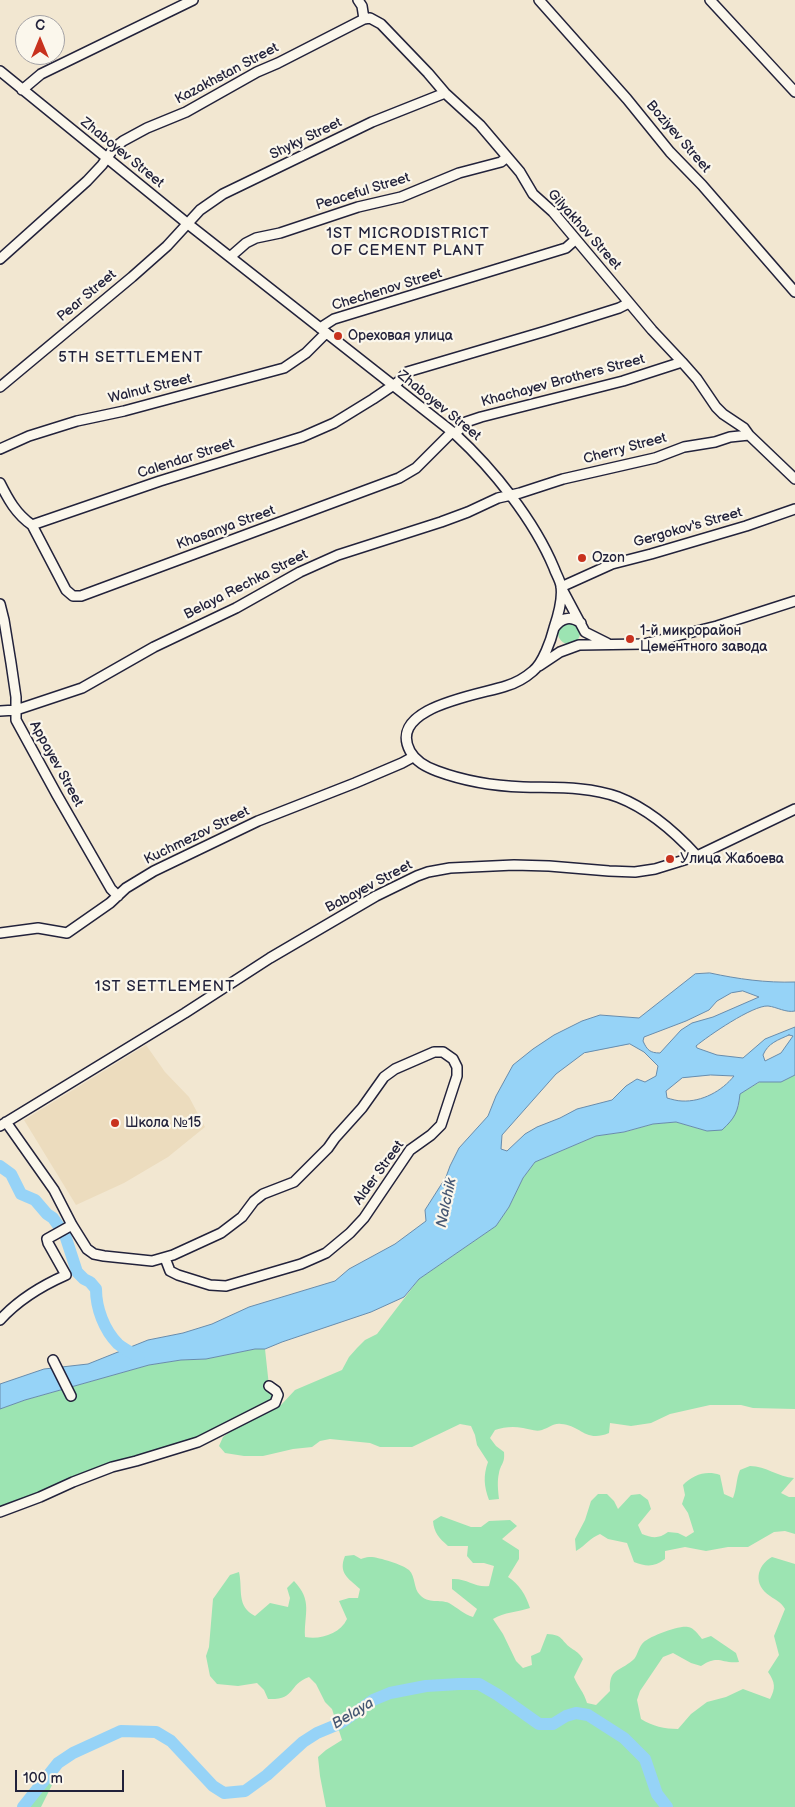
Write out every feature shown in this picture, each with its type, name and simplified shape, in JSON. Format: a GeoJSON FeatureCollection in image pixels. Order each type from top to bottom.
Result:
{"type":"FeatureCollection","features":[{"type":"Feature","properties":{"kind":"street"},"geometry":{"type":"LineString","coordinates":[[22,90],[40,74],[193,0]]}},
{"type":"Feature","properties":{"kind":"street"},"geometry":{"type":"LineString","coordinates":[[358,0],[362,6],[364,19]]}},
{"type":"Feature","properties":{"kind":"street","name":"Boziyev Street"},"geometry":{"type":"LineString","coordinates":[[539,0],[627,99],[670,152],[702,185],[795,292]]}},
{"type":"Feature","properties":{"kind":"street"},"geometry":{"type":"LineString","coordinates":[[710,0],[795,92]]}},
{"type":"Feature","properties":{"kind":"street","name":"Gilyakhov Street"},"geometry":{"type":"LineString","coordinates":[[364,19],[370,18],[381,24],[445,93],[480,125],[520,172],[533,194],[553,212],[575,240],[682,362],[716,407],[744,428],[795,479]]}},
{"type":"Feature","properties":{"kind":"street","name":"Kazakhstan Street"},"geometry":{"type":"LineString","coordinates":[[107,158],[114,148],[147,128],[186,112],[257,72],[364,19]]}},
{"type":"Feature","properties":{"kind":"street","name":"Zhaboyev Street"},"geometry":{"type":"LineString","coordinates":[[0,71],[188,224],[454,433],[478,456],[510,495],[542,543],[561,587],[558,614],[553,632],[538,666],[516,682],[494,690],[462,697],[435,708],[413,720],[408,726],[406,735],[408,747],[413,757]]}},
{"type":"Feature","properties":{"kind":"street","name":"Shyky Street"},"geometry":{"type":"LineString","coordinates":[[188,224],[200,210],[223,194],[372,122],[445,93]]}},
{"type":"Feature","properties":{"kind":"street","name":"Peaceful Street"},"geometry":{"type":"LineString","coordinates":[[230,257],[246,243],[256,238],[280,233],[358,207],[401,197],[464,172],[501,162],[507,157]]}},
{"type":"Feature","properties":{"kind":"street"},"geometry":{"type":"LineString","coordinates":[[0,259],[87,181],[107,158]]}},
{"type":"Feature","properties":{"kind":"street","name":"Pear Street"},"geometry":{"type":"LineString","coordinates":[[0,387],[132,277],[167,246],[188,224]]}},
{"type":"Feature","properties":{"kind":"street","name":"Chechenov Street"},"geometry":{"type":"LineString","coordinates":[[323,330],[334,319],[566,248],[575,240]]}},
{"type":"Feature","properties":{"kind":"street","name":"Calendar Street"},"geometry":{"type":"LineString","coordinates":[[32,526],[160,481],[302,438],[334,423],[374,399],[407,372],[416,368],[546,331],[630,303]]}},
{"type":"Feature","properties":{"kind":"street","name":"Walnut Street"},"geometry":{"type":"LineString","coordinates":[[0,449],[29,436],[77,421],[124,411],[284,368],[306,353],[323,330]]}},
{"type":"Feature","properties":{"kind":"street","name":"Khachayev Brothers Street"},"geometry":{"type":"LineString","coordinates":[[454,433],[466,422],[481,417],[623,381],[682,362]]}},
{"type":"Feature","properties":{"kind":"street","name":"Khasanya Street"},"geometry":{"type":"LineString","coordinates":[[32,526],[66,590],[73,596],[81,596],[399,478],[416,468],[454,433]]}},
{"type":"Feature","properties":{"kind":"street","name":"Cherry Street"},"geometry":{"type":"LineString","coordinates":[[510,495],[563,479],[655,458],[684,447],[715,442],[730,436],[749,435]]}},
{"type":"Feature","properties":{"kind":"street"},"geometry":{"type":"LineString","coordinates":[[0,483],[16,510],[32,526]]}},
{"type":"Feature","properties":{"kind":"street","name":"Belaya Rechka Street"},"geometry":{"type":"LineString","coordinates":[[1,712],[16,710],[82,688],[154,646],[236,608],[324,560],[441,522],[498,498],[510,495]]}},
{"type":"Feature","properties":{"kind":"street","name":"Gergokov's Street"},"geometry":{"type":"LineString","coordinates":[[561,587],[612,564],[746,526],[795,509]]}},
{"type":"Feature","properties":{"kind":"street"},"geometry":{"type":"LineString","coordinates":[[538,666],[555,655],[576,647],[583,641],[583,628],[561,587]]}},
{"type":"Feature","properties":{"kind":"street"},"geometry":{"type":"LineString","coordinates":[[614,646],[596,638],[583,628],[576,619],[567,618],[559,622],[553,632],[560,647],[614,646],[644,644],[688,635],[795,600]]}},
{"type":"Feature","properties":{"kind":"street","name":"Appayev Street"},"geometry":{"type":"LineString","coordinates":[[0,604],[11,663],[16,720],[72,822],[118,896]]}},
{"type":"Feature","properties":{"kind":"street"},"geometry":{"type":"LineString","coordinates":[[413,757],[421,764],[439,772],[480,782],[509,786],[580,789],[617,796],[633,804],[671,829],[697,856]]}},
{"type":"Feature","properties":{"kind":"street","name":"Kuchmezov Street"},"geometry":{"type":"LineString","coordinates":[[0,933],[38,928],[67,933],[118,896],[126,888],[154,871],[258,821],[355,784],[413,757]]}},
{"type":"Feature","properties":{"kind":"street","name":"Babayev Street"},"geometry":{"type":"LineString","coordinates":[[3,1124],[306,937],[376,896],[423,874],[450,868],[514,865],[635,872],[671,866],[697,856],[795,809]]}},
{"type":"Feature","properties":{"kind":"street","name":"Alder Street"},"geometry":{"type":"LineString","coordinates":[[3,1124],[54,1190],[70,1226],[94,1254],[152,1261],[165,1258],[221,1233],[242,1217],[263,1194],[294,1182],[328,1148],[362,1108],[384,1077],[395,1069],[434,1052],[443,1052],[453,1058],[457,1067],[457,1076],[441,1125],[431,1135],[410,1150],[364,1218],[350,1233],[326,1253],[301,1264],[226,1286],[198,1282],[178,1275],[170,1271],[165,1258]]}},
{"type":"Feature","properties":{"kind":"street"},"geometry":{"type":"LineString","coordinates":[[0,1320],[23,1298],[43,1285],[66,1275],[47,1239],[70,1226]]}},
{"type":"Feature","properties":{"kind":"street"},"geometry":{"type":"LineString","coordinates":[[53,1361],[70,1395]]}},
{"type":"Feature","properties":{"kind":"street"},"geometry":{"type":"LineString","coordinates":[[0,1512],[112,1467],[143,1460],[208,1438],[224,1428],[273,1405],[278,1395],[269,1386]]}},
{"type":"Feature","properties":{"kind":"shaded area","name":"Школа №15"},"geometry":{"type":"Polygon","coordinates":[[[146,1045],[165,1072],[189,1097],[205,1127],[168,1157],[124,1183],[76,1205],[24,1120],[146,1045]]]}},
{"type":"Feature","properties":{"kind":"green space"},"geometry":{"type":"Polygon","coordinates":[[[569,622],[579,629],[580,633],[573,643],[569,644],[559,637],[558,633],[565,623],[569,622]]]}},
{"type":"Feature","properties":{"kind":"green space"},"geometry":{"type":"Polygon","coordinates":[[[795,1075],[795,1409],[710,1405],[670,1414],[651,1423],[631,1426],[610,1423],[609,1433],[601,1436],[589,1435],[574,1427],[561,1424],[553,1425],[540,1431],[516,1427],[498,1429],[495,1430],[490,1438],[504,1452],[504,1459],[498,1479],[499,1499],[489,1500],[485,1481],[488,1462],[477,1445],[471,1426],[460,1424],[412,1447],[380,1447],[370,1443],[330,1439],[320,1441],[312,1447],[263,1456],[244,1456],[225,1453],[219,1446],[223,1437],[231,1431],[258,1414],[281,1405],[295,1390],[342,1370],[349,1357],[357,1348],[365,1340],[377,1334],[419,1279],[496,1226],[509,1207],[523,1178],[535,1162],[596,1136],[625,1132],[653,1124],[676,1122],[707,1131],[738,1107],[739,1094],[760,1082],[781,1082],[795,1075]]]}},
{"type":"Feature","properties":{"kind":"green space"},"geometry":{"type":"Polygon","coordinates":[[[255,1349],[265,1349],[269,1386],[276,1391],[276,1401],[249,1416],[150,1457],[0,1512],[0,1409],[25,1400],[149,1365],[181,1360],[206,1359],[255,1349]]]}},
{"type":"Feature","properties":{"kind":"green space"},"geometry":{"type":"Polygon","coordinates":[[[756,1466],[794,1478],[781,1493],[789,1497],[795,1497],[795,1534],[785,1531],[774,1532],[748,1547],[728,1547],[706,1551],[685,1547],[665,1551],[665,1559],[657,1564],[650,1565],[634,1562],[627,1543],[608,1539],[600,1534],[576,1551],[575,1539],[585,1520],[591,1501],[598,1494],[607,1494],[614,1501],[618,1509],[631,1495],[640,1494],[648,1500],[651,1509],[638,1525],[642,1534],[655,1537],[662,1536],[668,1532],[678,1533],[686,1537],[694,1532],[688,1513],[682,1504],[685,1495],[683,1485],[700,1474],[720,1475],[724,1494],[733,1498],[740,1470],[756,1466]]]}},
{"type":"Feature","properties":{"kind":"green space"},"geometry":{"type":"Polygon","coordinates":[[[441,1516],[471,1527],[481,1527],[489,1521],[510,1520],[517,1526],[502,1539],[519,1550],[519,1559],[508,1577],[522,1590],[530,1608],[506,1613],[493,1619],[503,1634],[516,1661],[523,1668],[532,1665],[531,1656],[540,1652],[547,1634],[559,1637],[578,1653],[583,1659],[574,1677],[587,1703],[596,1705],[610,1691],[613,1675],[634,1659],[645,1641],[656,1635],[684,1627],[690,1628],[702,1639],[711,1636],[736,1653],[739,1662],[716,1660],[701,1666],[673,1653],[663,1657],[640,1691],[637,1700],[641,1719],[654,1725],[668,1728],[678,1729],[691,1714],[707,1702],[726,1697],[743,1689],[770,1699],[774,1685],[768,1672],[779,1655],[774,1636],[785,1609],[761,1587],[759,1581],[760,1570],[772,1557],[795,1564],[795,1807],[326,1807],[318,1757],[342,1740],[332,1709],[325,1702],[316,1684],[309,1677],[297,1684],[288,1695],[277,1699],[268,1699],[264,1690],[257,1683],[238,1686],[217,1684],[210,1676],[206,1656],[209,1647],[213,1599],[230,1575],[239,1572],[241,1597],[245,1607],[255,1616],[270,1603],[288,1607],[290,1598],[287,1588],[294,1581],[300,1588],[306,1601],[305,1637],[323,1637],[340,1629],[347,1619],[339,1601],[358,1598],[360,1589],[345,1575],[343,1567],[345,1556],[354,1555],[361,1559],[373,1557],[383,1559],[406,1568],[411,1573],[416,1589],[423,1598],[449,1603],[463,1613],[473,1617],[477,1609],[452,1589],[452,1579],[462,1580],[479,1586],[489,1586],[494,1566],[484,1563],[473,1563],[467,1556],[468,1546],[448,1546],[434,1529],[433,1521],[441,1516]]]}},
{"type":"Feature","properties":{"kind":"green space"},"geometry":{"type":"Polygon","coordinates":[[[58,1763],[53,1783],[41,1807],[23,1807],[58,1763]]]}},
{"type":"Feature","properties":{"kind":"water","name":"Nalchik"},"geometry":{"type":"Polygon","coordinates":[[[710,973],[752,980],[795,982],[795,1011],[768,1006],[752,1010],[710,1035],[696,1046],[717,1055],[743,1058],[765,1039],[795,1027],[795,1075],[781,1082],[759,1082],[740,1094],[735,1114],[722,1130],[707,1131],[676,1122],[653,1124],[624,1132],[596,1136],[535,1162],[523,1178],[509,1207],[496,1226],[419,1279],[404,1297],[371,1312],[265,1349],[255,1349],[206,1359],[181,1360],[149,1365],[25,1400],[0,1409],[0,1384],[44,1369],[88,1364],[148,1340],[183,1333],[212,1324],[249,1307],[335,1281],[349,1269],[395,1244],[426,1221],[425,1210],[446,1177],[459,1148],[488,1116],[496,1096],[513,1065],[554,1035],[582,1021],[600,1015],[639,1018],[695,974],[710,973]],[[743,991],[731,993],[717,1001],[709,1010],[644,1037],[643,1041],[646,1047],[651,1052],[660,1053],[681,1030],[692,1023],[713,1017],[759,997],[743,991]],[[789,1035],[774,1042],[763,1055],[765,1061],[781,1053],[793,1036],[789,1035]],[[630,1044],[584,1053],[556,1074],[502,1135],[501,1149],[507,1151],[525,1134],[577,1109],[612,1100],[626,1086],[637,1079],[645,1082],[656,1076],[658,1066],[644,1052],[630,1044]],[[711,1075],[682,1078],[666,1091],[667,1098],[682,1101],[697,1100],[718,1091],[734,1076],[711,1075]]]}},
{"type":"Feature","properties":{"kind":"waterway"},"geometry":{"type":"LineString","coordinates":[[0,1166],[11,1174],[21,1194],[35,1200],[53,1218],[65,1235],[77,1272],[96,1289],[99,1311],[109,1332],[118,1344],[139,1357]]}},
{"type":"Feature","properties":{"kind":"waterway","name":"Belaya"},"geometry":{"type":"LineString","coordinates":[[23,1807],[58,1763],[73,1753],[121,1731],[156,1732],[171,1741],[213,1786],[224,1793],[245,1791],[267,1775],[303,1742],[317,1733],[341,1723],[373,1700],[390,1693],[426,1686],[459,1684],[479,1684],[539,1724],[553,1724],[566,1716],[576,1713],[588,1715],[624,1738],[645,1759],[657,1794],[667,1807]]}},
{"type":"Feature","properties":{"kind":"place","name":"Ореховая улица"},"geometry":{"type":"Point","coordinates":[338,336]}},
{"type":"Feature","properties":{"kind":"place","name":"Ozon"},"geometry":{"type":"Point","coordinates":[582,558]}},
{"type":"Feature","properties":{"kind":"place","name":"1-й микрорайон Цементного завода"},"geometry":{"type":"Point","coordinates":[630,639]}},
{"type":"Feature","properties":{"kind":"place","name":"Улица Жабоева"},"geometry":{"type":"Point","coordinates":[670,859]}},
{"type":"Feature","properties":{"kind":"place","name":"Школа №15"},"geometry":{"type":"Point","coordinates":[115,1123]}},
{"type":"Feature","properties":{"kind":"district","name":"1ST MICRODISTRICT OF СEMENT PLANT"},"geometry":{"type":"Point","coordinates":[408,242]}},
{"type":"Feature","properties":{"kind":"district","name":"5TH SETTLEMENT"},"geometry":{"type":"Point","coordinates":[131,358]}},
{"type":"Feature","properties":{"kind":"district","name":"1ST SETTLEMENT"},"geometry":{"type":"Point","coordinates":[165,987]}}]}
